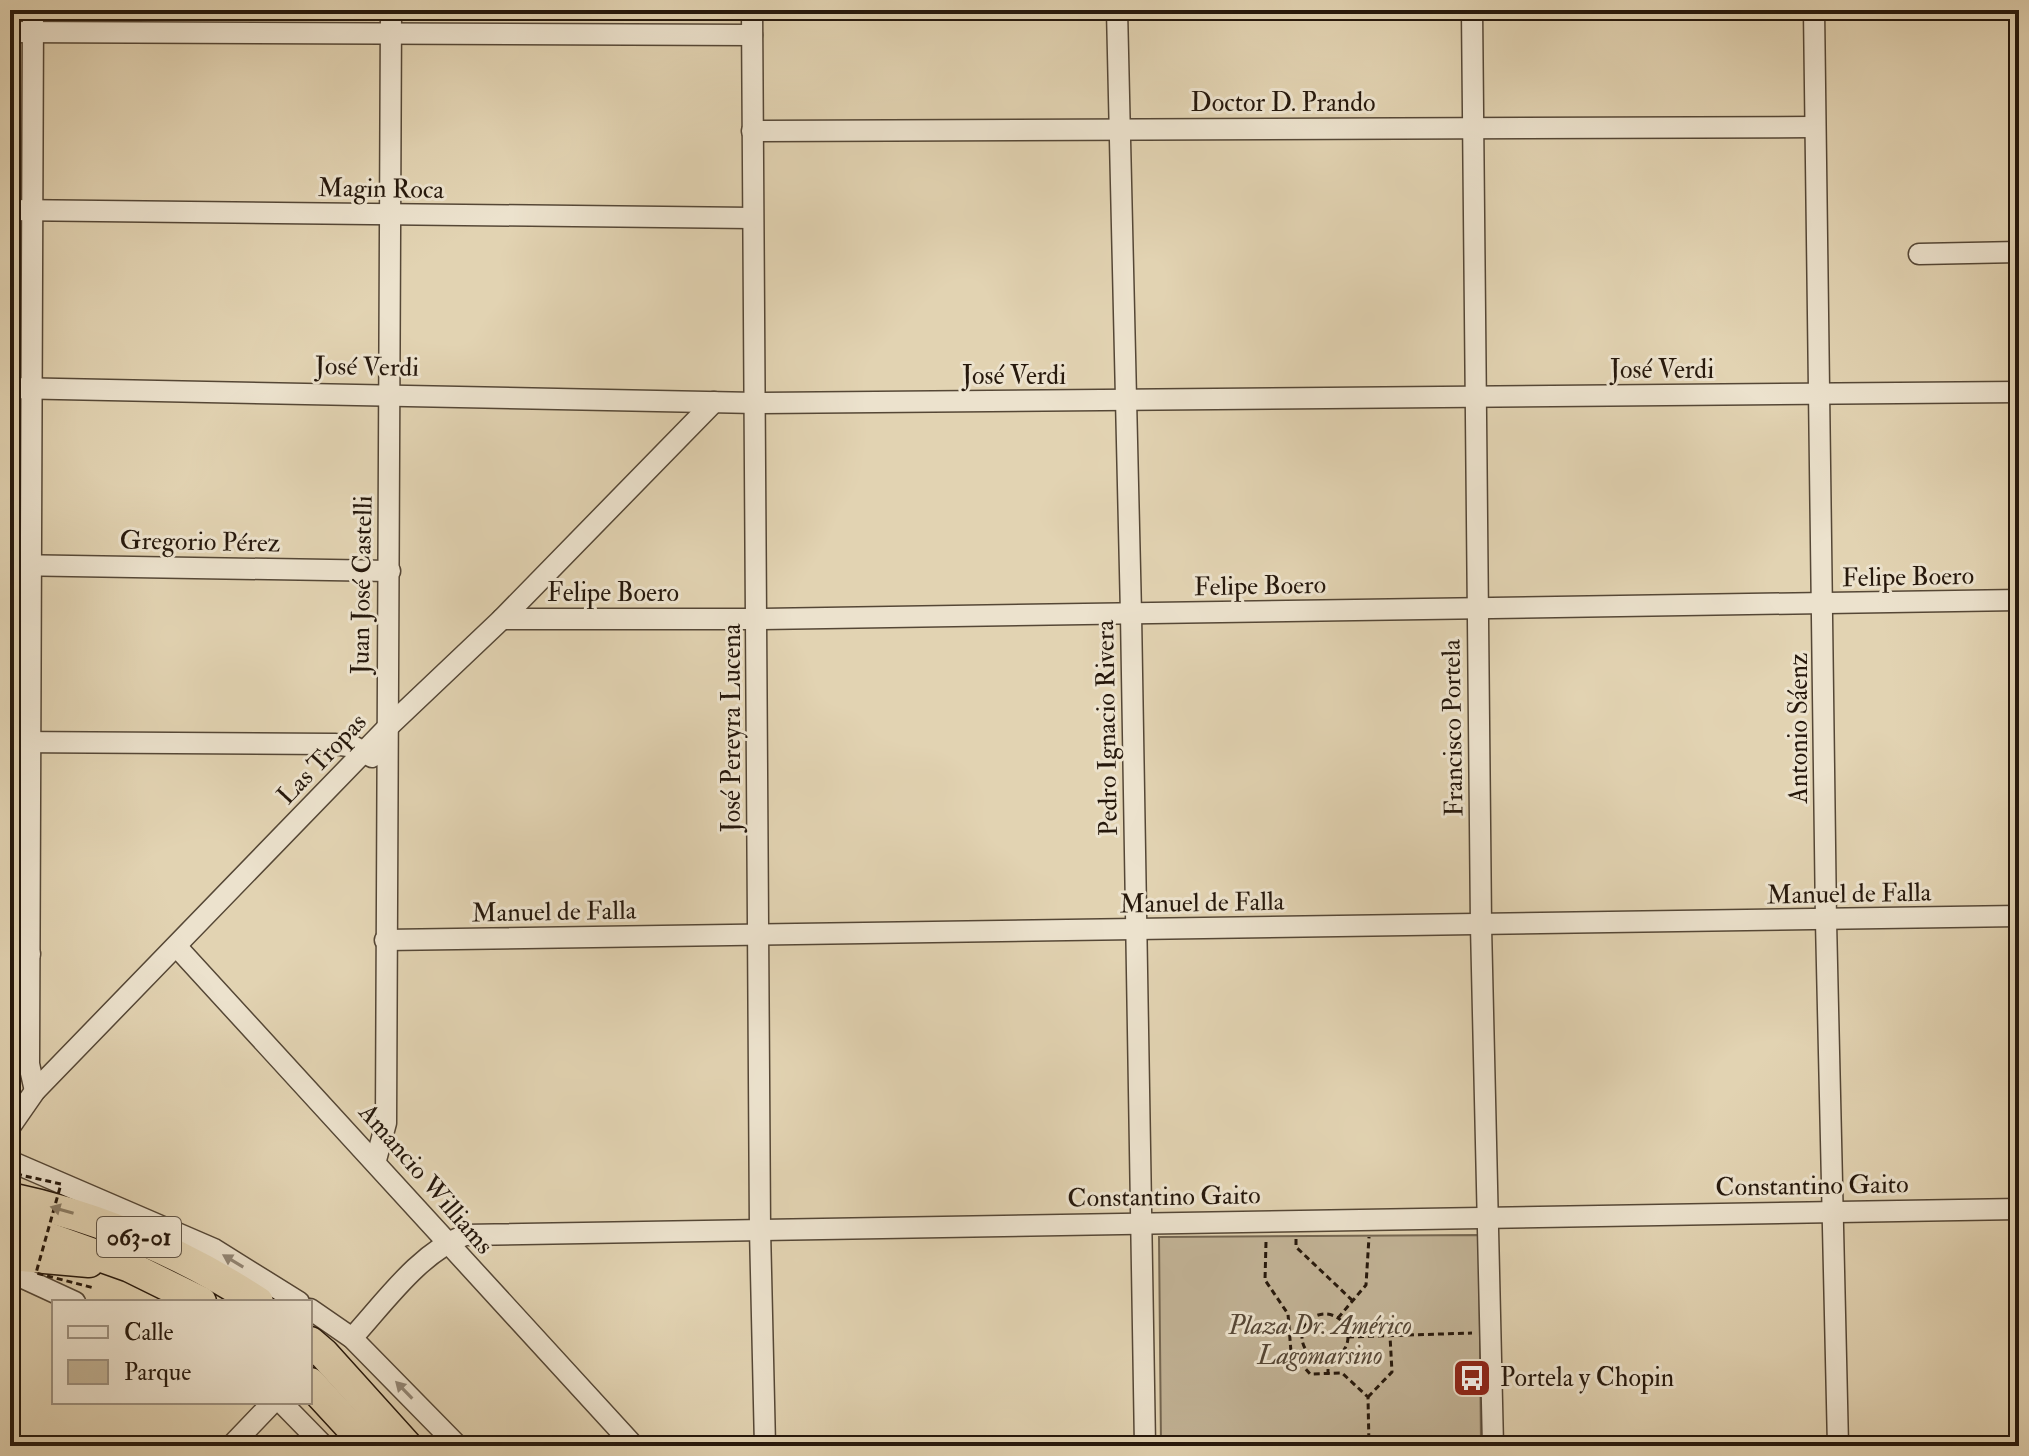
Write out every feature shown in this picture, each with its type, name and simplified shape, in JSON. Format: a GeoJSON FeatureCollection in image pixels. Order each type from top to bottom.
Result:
{"type":"FeatureCollection","features":[{"type":"Feature","properties":{"kind":"highway","name":"063-01"},"geometry":{"type":"LineString","coordinates":[[12,1178],[60,1208],[126,1231],[217,1275],[255,1300]]}},
{"type":"Feature","properties":{"kind":"highway","name":"063-01"},"geometry":{"type":"LineString","coordinates":[[10,1224],[130,1267],[197,1300]]}},
{"type":"Feature","properties":{"kind":"highway"},"geometry":{"type":"LineString","coordinates":[[10,1255],[130,1267]]}},
{"type":"Feature","properties":{"kind":"highway"},"geometry":{"type":"LineString","coordinates":[[312,1344],[407,1446]]}},
{"type":"Feature","properties":{"kind":"highway"},"geometry":{"type":"LineString","coordinates":[[312,1385],[368,1446]]}},
{"type":"Feature","properties":{"kind":"street"},"geometry":{"type":"LineString","coordinates":[[33,10],[32,388],[20,565],[32,742],[20,954],[29,1064],[35,1091]]}},
{"type":"Feature","properties":{"kind":"street","name":"Juan José Castelli"},"geometry":{"type":"LineString","coordinates":[[376,1160],[386,1123],[391,10]]}},
{"type":"Feature","properties":{"kind":"street","name":"José Pereyra Lucena"},"geometry":{"type":"LineString","coordinates":[[752,10],[760,1229],[765,1446]]}},
{"type":"Feature","properties":{"kind":"street","name":"Pedro Ignacio Rivera"},"geometry":{"type":"LineString","coordinates":[[1117,10],[1145,1446]]}},
{"type":"Feature","properties":{"kind":"street","name":"Francisco Portela"},"geometry":{"type":"LineString","coordinates":[[1472,10],[1481,926],[1493,1446]]}},
{"type":"Feature","properties":{"kind":"street","name":"Antonio Sáenz"},"geometry":{"type":"LineString","coordinates":[[1814,10],[1826,921],[1838,1446]]}},
{"type":"Feature","properties":{"kind":"street"},"geometry":{"type":"LineString","coordinates":[[10,32],[752,35]]}},
{"type":"Feature","properties":{"kind":"street","name":"Doctor D. Prando"},"geometry":{"type":"LineString","coordinates":[[752,131],[1120,127],[1474,130],[1814,127]]}},
{"type":"Feature","properties":{"kind":"street","name":"Magin Roca"},"geometry":{"type":"LineString","coordinates":[[10,210],[752,218]]}},
{"type":"Feature","properties":{"kind":"street"},"geometry":{"type":"LineString","coordinates":[[1919,254],[2019,252]]}},
{"type":"Feature","properties":{"kind":"street","name":"José Verdi"},"geometry":{"type":"LineString","coordinates":[[10,388],[390,393],[756,403],[2019,392]]}},
{"type":"Feature","properties":{"kind":"street","name":"Las Tropas"},"geometry":{"type":"LineString","coordinates":[[10,1127],[35,1091],[386,729],[502,619],[714,402]]}},
{"type":"Feature","properties":{"kind":"street","name":"Gregorio Pérez"},"geometry":{"type":"LineString","coordinates":[[20,565],[390,571]]}},
{"type":"Feature","properties":{"kind":"street","name":"Felipe Boero"},"geometry":{"type":"LineString","coordinates":[[502,619],[758,619],[2019,600]]}},
{"type":"Feature","properties":{"kind":"street"},"geometry":{"type":"LineString","coordinates":[[10,742],[334,744],[365,752],[386,765]]}},
{"type":"Feature","properties":{"kind":"street","name":"Manuel de Falla"},"geometry":{"type":"LineString","coordinates":[[385,940],[2019,916]]}},
{"type":"Feature","properties":{"kind":"street","name":"Amancio Williams"},"geometry":{"type":"LineString","coordinates":[[177,947],[376,1160],[445,1243],[634,1446]]}},
{"type":"Feature","properties":{"kind":"street"},"geometry":{"type":"LineString","coordinates":[[12,1178],[214,1249],[296,1300]]}},
{"type":"Feature","properties":{"kind":"street","name":"Constantino Gaito"},"geometry":{"type":"LineString","coordinates":[[445,1243],[465,1235],[2019,1209]]}},
{"type":"Feature","properties":{"kind":"street"},"geometry":{"type":"LineString","coordinates":[[352,1338],[445,1243]]}},
{"type":"Feature","properties":{"kind":"street"},"geometry":{"type":"LineString","coordinates":[[10,1272],[71,1300]]}},
{"type":"Feature","properties":{"kind":"street"},"geometry":{"type":"LineString","coordinates":[[312,1310],[352,1338],[458,1446]]}},
{"type":"Feature","properties":{"kind":"street"},"geometry":{"type":"LineString","coordinates":[[231,1446],[271,1404]]}},
{"type":"Feature","properties":{"kind":"street"},"geometry":{"type":"LineString","coordinates":[[283,1404],[324,1446]]}},
{"type":"Feature","properties":{"kind":"path"},"geometry":{"type":"LineString","coordinates":[[12,1178],[61,1184],[36,1273],[94,1288]]}},
{"type":"Feature","properties":{"kind":"path"},"geometry":{"type":"LineString","coordinates":[[1295,1221],[1296,1247],[1354,1302]]}},
{"type":"Feature","properties":{"kind":"path"},"geometry":{"type":"LineString","coordinates":[[1338,1318],[1366,1285],[1369,1274],[1369,1221]]}},
{"type":"Feature","properties":{"kind":"path"},"geometry":{"type":"LineString","coordinates":[[1266,1222],[1265,1280],[1288,1314],[1291,1352],[1310,1374],[1342,1373],[1368,1397]]}},
{"type":"Feature","properties":{"kind":"path"},"geometry":{"type":"LineString","coordinates":[[1316,1316],[1338,1318],[1348,1337],[1343,1351],[1328,1359],[1311,1354],[1303,1339],[1305,1327],[1316,1316]]}},
{"type":"Feature","properties":{"kind":"path"},"geometry":{"type":"LineString","coordinates":[[1348,1337],[1491,1333]]}},
{"type":"Feature","properties":{"kind":"path"},"geometry":{"type":"LineString","coordinates":[[1369,1446],[1368,1397],[1392,1372],[1390,1336]]}},
{"type":"Feature","properties":{"kind":"path"},"geometry":{"type":"LineString","coordinates":[[1290,1340],[1303,1339]]}},
{"type":"Feature","properties":{"kind":"path"},"geometry":{"type":"LineString","coordinates":[[1328,1359],[1328,1374]]}},
{"type":"Feature","properties":{"kind":"green space","name":"Plaza Dr. Américo Lagomarsino"},"geometry":{"type":"Polygon","coordinates":[[[1479,1235],[1481,1445],[1161,1446],[1159,1237],[1479,1235]]]}},
{"type":"Feature","properties":{"kind":"place","name":"Portela y Chopin"},"geometry":{"type":"Point","coordinates":[1472,1378]}}]}
